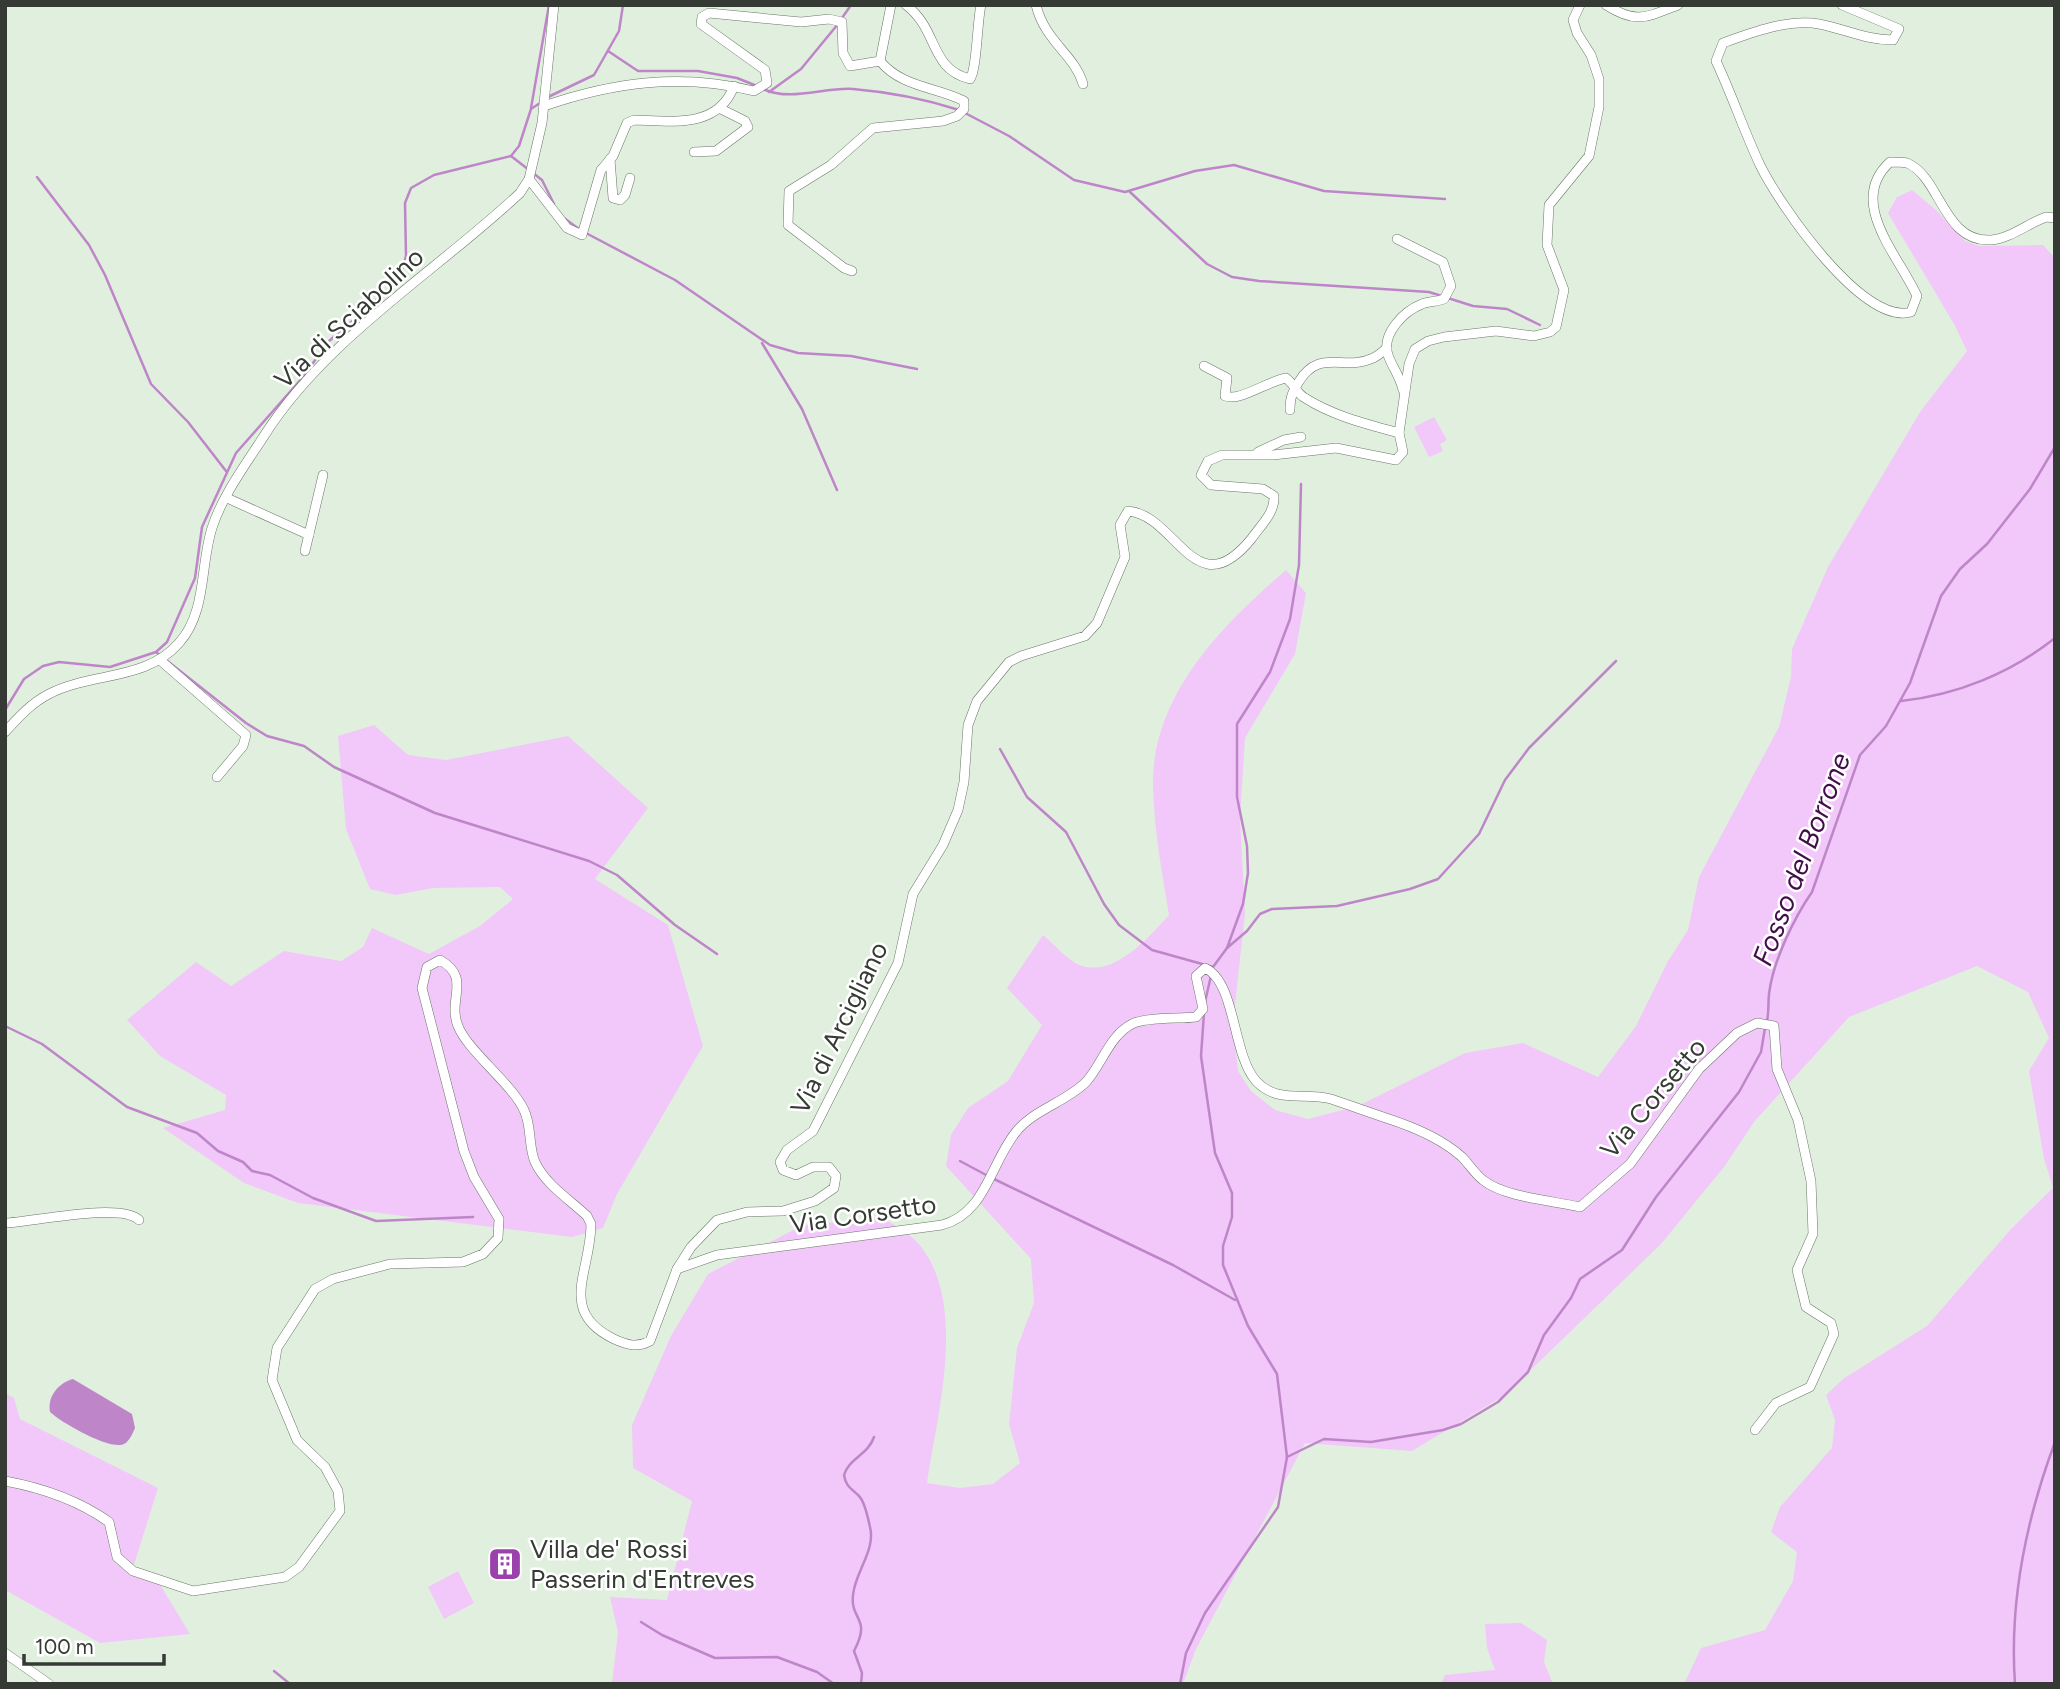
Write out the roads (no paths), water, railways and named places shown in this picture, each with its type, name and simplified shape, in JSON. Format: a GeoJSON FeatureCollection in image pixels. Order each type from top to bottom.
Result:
{"type":"FeatureCollection","features":[{"type":"Feature","properties":{"kind":"street","name":"Via di Sciabolino"},"geometry":{"type":"LineString","coordinates":[[5,732],[30,707],[51,693],[86,680],[142,669],[160,660],[185,636],[195,615],[212,528],[264,435],[301,388],[349,340],[518,196],[529,179],[544,106],[554,5]]}},
{"type":"Feature","properties":{"kind":"street"},"geometry":{"type":"LineString","coordinates":[[880,61],[891,5]]}},
{"type":"Feature","properties":{"kind":"street"},"geometry":{"type":"LineString","coordinates":[[906,5],[929,30],[944,66],[955,76],[970,79],[976,71],[975,42],[981,5]]}},
{"type":"Feature","properties":{"kind":"street"},"geometry":{"type":"LineString","coordinates":[[1036,5],[1045,32],[1077,70],[1083,84]]}},
{"type":"Feature","properties":{"kind":"street"},"geometry":{"type":"LineString","coordinates":[[1204,366],[1227,378],[1225,396],[1230,398],[1240,399],[1267,382],[1286,378],[1296,386],[1301,396],[1322,407],[1355,421],[1399,433],[1411,355],[1428,341],[1496,331],[1534,336],[1550,332],[1556,327],[1564,290],[1547,245],[1549,205],[1589,156],[1599,107],[1599,79],[1591,55],[1577,33],[1573,20],[1580,5]]}},
{"type":"Feature","properties":{"kind":"street"},"geometry":{"type":"LineString","coordinates":[[1606,5],[1627,18],[1646,17],[1678,5]]}},
{"type":"Feature","properties":{"kind":"street"},"geometry":{"type":"LineString","coordinates":[[1842,5],[1899,29],[1893,40],[1864,38],[1817,23],[1785,26],[1723,43],[1716,61],[1764,172],[1785,206],[1834,268],[1876,306],[1900,316],[1911,313],[1917,296],[1880,230],[1874,214],[1873,189],[1883,169],[1890,162],[1907,163],[1922,177],[1957,227],[1975,239],[1992,240],[2046,217],[2055,218]]}},
{"type":"Feature","properties":{"kind":"street"},"geometry":{"type":"LineString","coordinates":[[544,106],[627,83],[664,81],[734,86],[754,91],[767,83],[765,70],[701,24],[702,17],[709,13],[801,22],[830,19],[842,22],[843,52],[850,66],[880,61]]}},
{"type":"Feature","properties":{"kind":"street"},"geometry":{"type":"LineString","coordinates":[[852,271],[844,268],[788,225],[789,191],[831,165],[873,128],[943,121],[957,116],[964,109],[964,101],[911,83],[886,68],[880,61]]}},
{"type":"Feature","properties":{"kind":"street"},"geometry":{"type":"LineString","coordinates":[[721,109],[734,86]]}},
{"type":"Feature","properties":{"kind":"street"},"geometry":{"type":"LineString","coordinates":[[529,179],[567,228],[582,235],[599,176],[611,159],[630,121],[677,121],[721,109],[745,121],[748,127],[716,151],[694,152]]}},
{"type":"Feature","properties":{"kind":"street"},"geometry":{"type":"LineString","coordinates":[[611,159],[613,198],[620,200],[625,195],[630,178]]}},
{"type":"Feature","properties":{"kind":"street"},"geometry":{"type":"LineString","coordinates":[[1396,239],[1443,261],[1451,286],[1444,299],[1424,303],[1406,312],[1392,330],[1387,348],[1388,357],[1400,375],[1405,398]]}},
{"type":"Feature","properties":{"kind":"street"},"geometry":{"type":"LineString","coordinates":[[1290,410],[1290,394],[1312,366],[1331,361],[1372,359],[1387,348]]}},
{"type":"Feature","properties":{"kind":"street","name":"Via di Arcigliano"},"geometry":{"type":"LineString","coordinates":[[5,1481],[51,1491],[93,1511],[109,1522],[117,1557],[133,1571],[193,1591],[285,1577],[305,1561],[340,1511],[338,1490],[326,1466],[297,1440],[288,1422],[272,1380],[276,1348],[316,1289],[333,1279],[390,1264],[463,1262],[483,1254],[498,1238],[499,1219],[474,1177],[464,1151],[422,988],[427,967],[440,960],[452,967],[458,981],[454,1007],[458,1028],[524,1110],[535,1162],[544,1177],[591,1224],[580,1296],[583,1314],[588,1322],[621,1342],[642,1346],[650,1341],[677,1269],[691,1247],[717,1220],[747,1212],[783,1211],[815,1201],[834,1188],[836,1176],[829,1167],[813,1167],[796,1175],[783,1170],[780,1162],[787,1150],[813,1131],[898,963],[907,934],[914,894],[943,845],[958,810],[964,782],[968,725],[977,701],[1009,662],[1085,636],[1097,623],[1125,557],[1120,525],[1128,511],[1141,514],[1185,550],[1205,562],[1220,565],[1237,556],[1271,512],[1274,496],[1263,489],[1211,485],[1203,479],[1201,471],[1208,461],[1218,455],[1336,448],[1396,460],[1403,452],[1399,433]]}},
{"type":"Feature","properties":{"kind":"street"},"geometry":{"type":"LineString","coordinates":[[1250,455],[1301,436]]}},
{"type":"Feature","properties":{"kind":"street"},"geometry":{"type":"LineString","coordinates":[[305,551],[323,475]]}},
{"type":"Feature","properties":{"kind":"street"},"geometry":{"type":"LineString","coordinates":[[227,498],[309,535]]}},
{"type":"Feature","properties":{"kind":"street"},"geometry":{"type":"LineString","coordinates":[[160,660],[246,734],[243,746],[217,777]]}},
{"type":"Feature","properties":{"kind":"street","name":"Via Corsetto"},"geometry":{"type":"LineString","coordinates":[[677,1269],[717,1255],[961,1220],[976,1202],[1016,1130],[1084,1083],[1105,1058],[1116,1035],[1134,1023],[1196,1017],[1203,1009],[1196,976],[1205,968],[1211,970],[1221,985],[1239,1044],[1254,1079],[1268,1091],[1276,1096],[1328,1098],[1395,1121],[1432,1138],[1461,1156],[1484,1182],[1507,1191],[1580,1207],[1630,1164],[1699,1069],[1737,1033],[1757,1023],[1774,1026],[1777,1069],[1798,1120],[1811,1181],[1813,1234],[1797,1270],[1806,1307],[1831,1323],[1834,1334],[1810,1387],[1776,1403],[1755,1430]]}},
{"type":"Feature","properties":{"kind":"street"},"geometry":{"type":"LineString","coordinates":[[5,1223],[101,1213],[134,1216],[139,1220]]}},
{"type":"Feature","properties":{"kind":"street"},"geometry":{"type":"LineString","coordinates":[[5,1653],[49,1684]]}},
{"type":"Feature","properties":{"kind":"waterway"},"geometry":{"type":"LineString","coordinates":[[531,108],[549,5]]}},
{"type":"Feature","properties":{"kind":"waterway"},"geometry":{"type":"LineString","coordinates":[[548,97],[594,75],[619,31],[623,5]]}},
{"type":"Feature","properties":{"kind":"waterway"},"geometry":{"type":"LineString","coordinates":[[842,18],[851,5]]}},
{"type":"Feature","properties":{"kind":"waterway"},"geometry":{"type":"LineString","coordinates":[[769,92],[801,69],[838,24]]}},
{"type":"Feature","properties":{"kind":"waterway"},"geometry":{"type":"LineString","coordinates":[[608,51],[638,71],[698,71],[737,78],[757,86]]}},
{"type":"Feature","properties":{"kind":"waterway"},"geometry":{"type":"LineString","coordinates":[[763,89],[785,94],[842,89],[866,90],[920,99],[959,110]]}},
{"type":"Feature","properties":{"kind":"waterway"},"geometry":{"type":"LineString","coordinates":[[5,710],[24,679],[43,666],[59,662],[110,667],[156,652],[167,642],[195,578],[202,527],[236,453],[303,377],[328,342],[388,290],[401,273],[406,256],[405,203],[411,188],[434,175],[511,156],[519,146],[531,109],[543,101]]}},
{"type":"Feature","properties":{"kind":"waterway"},"geometry":{"type":"LineString","coordinates":[[965,113],[1009,136],[1074,180],[1125,192],[1195,171],[1234,165],[1324,191],[1445,199]]}},
{"type":"Feature","properties":{"kind":"waterway"},"geometry":{"type":"LineString","coordinates":[[511,156],[542,180],[554,204]]}},
{"type":"Feature","properties":{"kind":"waterway"},"geometry":{"type":"LineString","coordinates":[[37,177],[89,245],[105,275],[151,384],[188,422],[226,471]]}},
{"type":"Feature","properties":{"kind":"waterway"},"geometry":{"type":"LineString","coordinates":[[1130,192],[1207,264],[1232,277],[1429,292],[1473,306],[1507,309],[1540,325]]}},
{"type":"Feature","properties":{"kind":"waterway"},"geometry":{"type":"LineString","coordinates":[[564,218],[579,229]]}},
{"type":"Feature","properties":{"kind":"waterway"},"geometry":{"type":"LineString","coordinates":[[584,232],[675,280],[770,345],[798,353],[851,356],[917,369]]}},
{"type":"Feature","properties":{"kind":"waterway"},"geometry":{"type":"LineString","coordinates":[[762,343],[802,409],[837,490]]}},
{"type":"Feature","properties":{"kind":"waterway","name":"Fosso del Borrone"},"geometry":{"type":"LineString","coordinates":[[1767,1021],[1771,981],[1780,954],[1798,914],[1812,892],[1860,755],[1886,726],[1910,683],[1941,596],[1960,569],[1987,544],[2030,489],[2055,447]]}},
{"type":"Feature","properties":{"kind":"waterway"},"geometry":{"type":"LineString","coordinates":[[1205,1002],[1213,967],[1227,948],[1243,904],[1248,873],[1247,846],[1237,797],[1237,724],[1270,672],[1290,619],[1299,565],[1301,484]]}},
{"type":"Feature","properties":{"kind":"waterway"},"geometry":{"type":"LineString","coordinates":[[1901,701],[1963,688],[2002,672],[2055,638]]}},
{"type":"Feature","properties":{"kind":"waterway"},"geometry":{"type":"LineString","coordinates":[[156,652],[246,723],[267,736],[304,746],[334,767],[435,813],[589,861],[617,875],[675,925],[717,954]]}},
{"type":"Feature","properties":{"kind":"waterway"},"geometry":{"type":"LineString","coordinates":[[1227,948],[1247,931],[1260,914],[1272,909],[1337,906],[1410,889],[1438,879],[1479,834],[1505,780],[1529,748],[1616,661]]}},
{"type":"Feature","properties":{"kind":"waterway"},"geometry":{"type":"LineString","coordinates":[[1000,749],[1027,797],[1066,832],[1104,904],[1119,925],[1152,950],[1213,967]]}},
{"type":"Feature","properties":{"kind":"waterway"},"geometry":{"type":"LineString","coordinates":[[1180,1684],[1186,1653],[1205,1613],[1278,1507],[1287,1457],[1277,1374],[1248,1326],[1223,1265],[1223,1246],[1232,1217],[1232,1193],[1215,1153],[1201,1056],[1204,1013]]}},
{"type":"Feature","properties":{"kind":"waterway"},"geometry":{"type":"LineString","coordinates":[[5,1026],[42,1044],[127,1107],[197,1133],[218,1151],[243,1162],[252,1171],[270,1175],[313,1198],[376,1221],[473,1217]]}},
{"type":"Feature","properties":{"kind":"waterway","name":"Fosso del Borrone"},"geometry":{"type":"LineString","coordinates":[[1287,1457],[1324,1439],[1371,1442],[1443,1430],[1461,1424],[1498,1402],[1528,1372],[1544,1335],[1571,1298],[1580,1279],[1622,1250],[1656,1197],[1739,1092],[1761,1052],[1765,1028]]}},
{"type":"Feature","properties":{"kind":"waterway"},"geometry":{"type":"LineString","coordinates":[[960,1161],[988,1176]]}},
{"type":"Feature","properties":{"kind":"waterway"},"geometry":{"type":"LineString","coordinates":[[994,1179],[1173,1265],[1235,1300]]}},
{"type":"Feature","properties":{"kind":"waterway"},"geometry":{"type":"LineString","coordinates":[[861,1684],[862,1673],[854,1651],[861,1625],[854,1610],[853,1595],[871,1536],[863,1502],[848,1485],[844,1475],[846,1469],[874,1437]]}},
{"type":"Feature","properties":{"kind":"waterway"},"geometry":{"type":"LineString","coordinates":[[2015,1684],[2017,1591],[2028,1531],[2055,1442]]}},
{"type":"Feature","properties":{"kind":"waterway"},"geometry":{"type":"LineString","coordinates":[[641,1622],[662,1635],[715,1658],[777,1657],[817,1672],[834,1684]]}},
{"type":"Feature","properties":{"kind":"waterway"},"geometry":{"type":"LineString","coordinates":[[274,1671],[290,1684]]}},
{"type":"Feature","properties":{"kind":"place","name":"Villa de' Rossi Passerin d'Entreves"},"geometry":{"type":"Point","coordinates":[505,1564]}}]}
